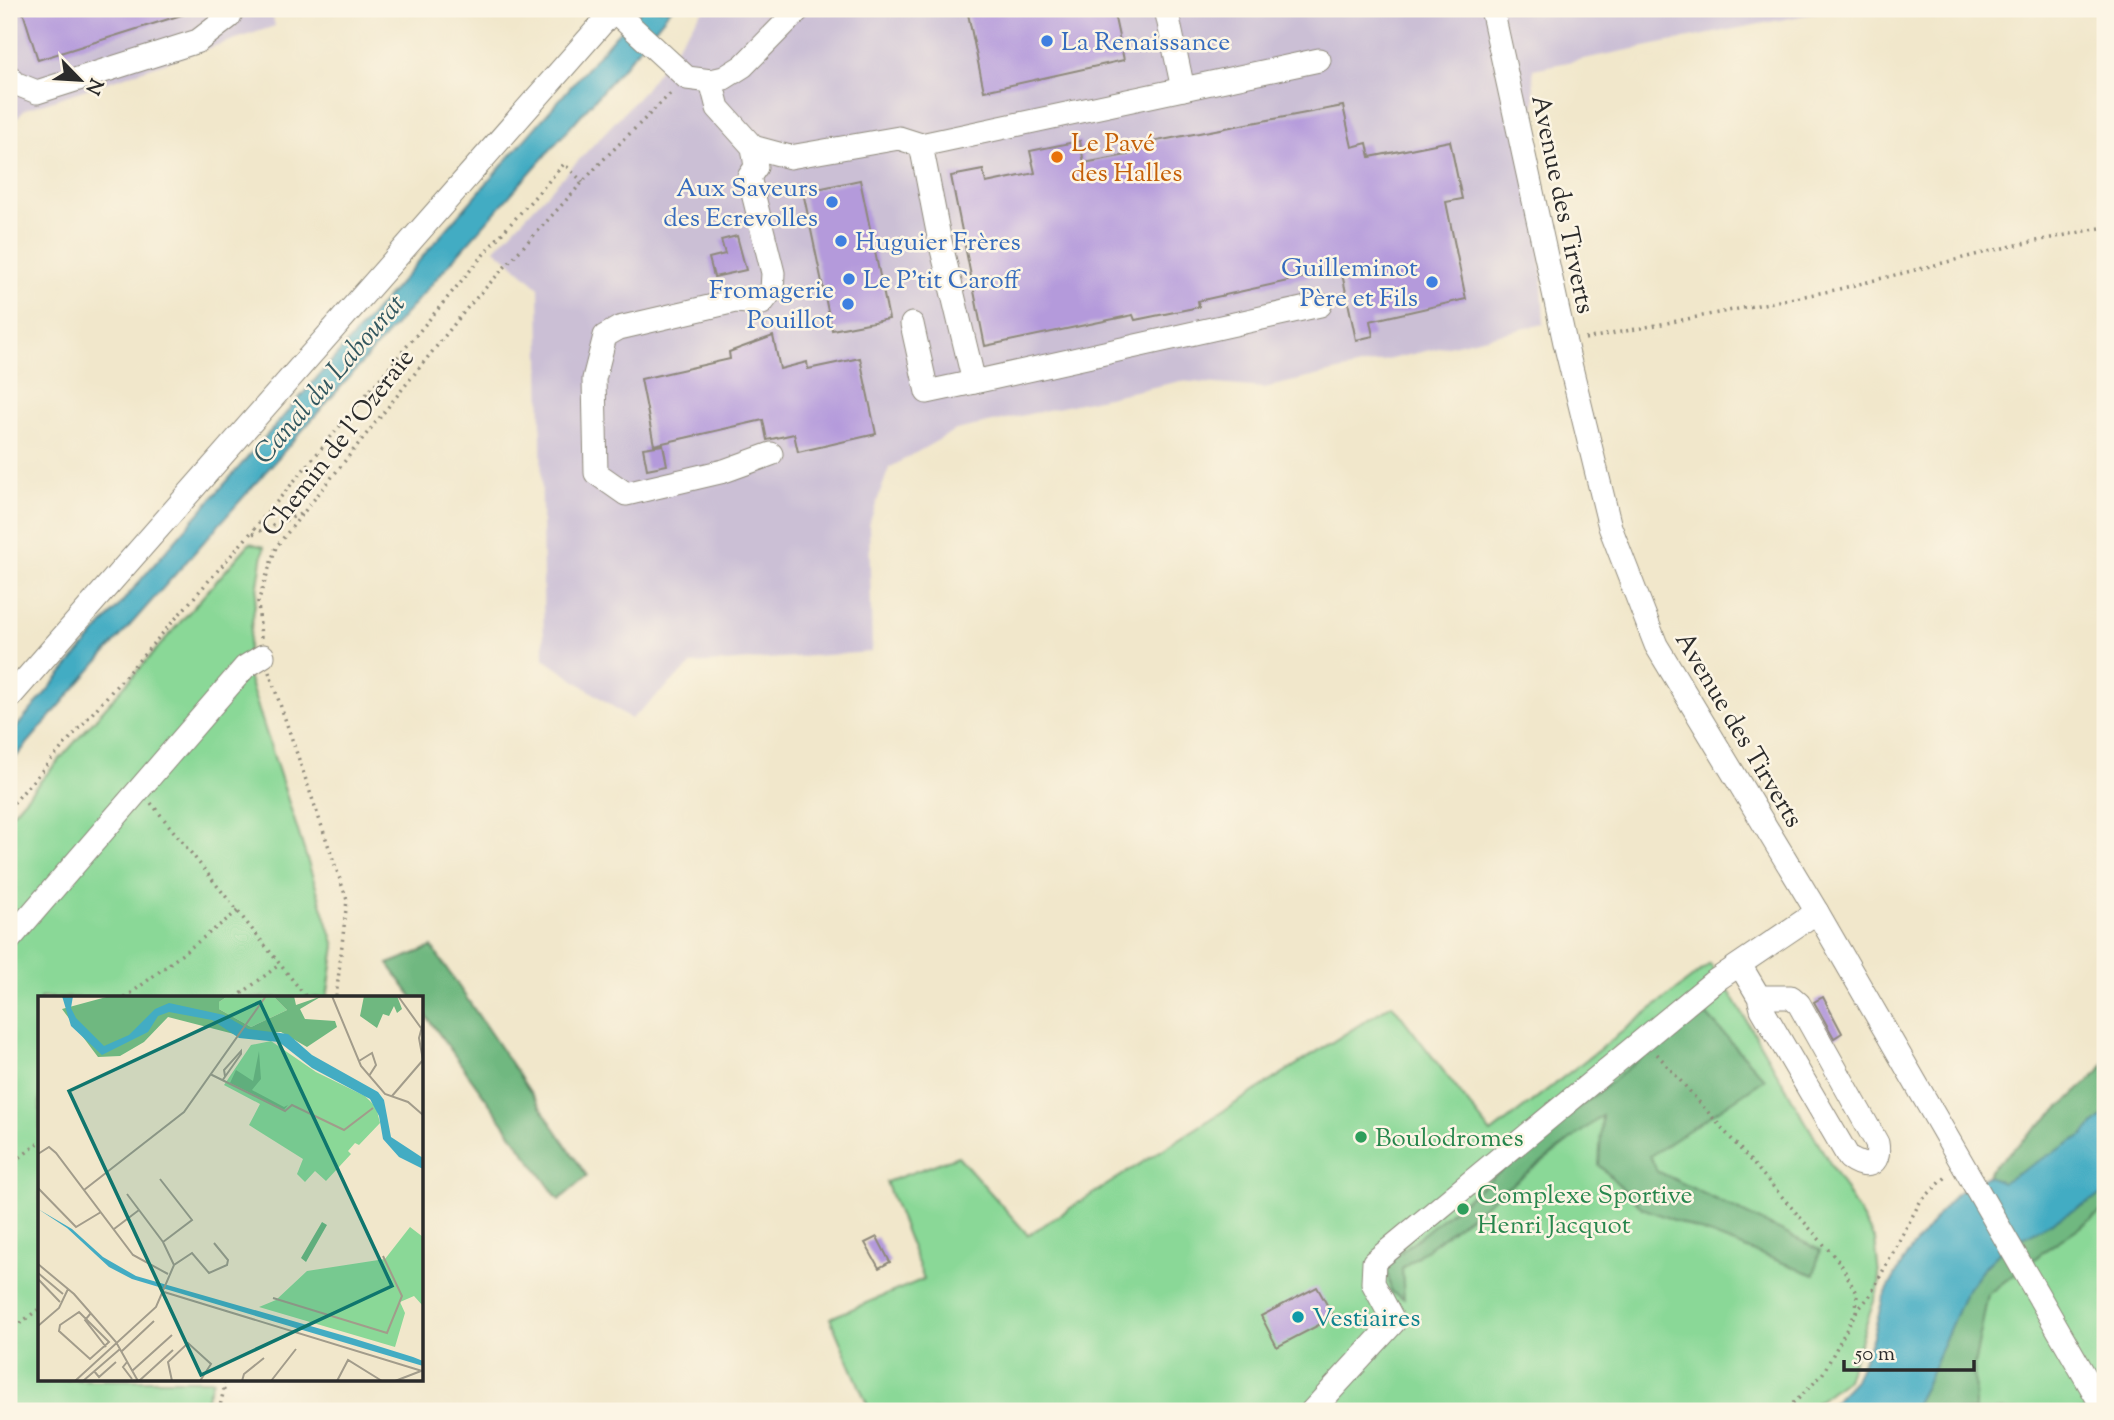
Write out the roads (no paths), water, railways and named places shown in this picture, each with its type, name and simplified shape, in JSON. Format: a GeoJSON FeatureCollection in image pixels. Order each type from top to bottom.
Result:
{"type":"FeatureCollection","features":[{"type":"Feature","properties":{"kind":"street"},"geometry":{"type":"LineString","coordinates":[[9,76],[12,82],[37,92],[198,41],[229,17],[233,9]]}},
{"type":"Feature","properties":{"kind":"street"},"geometry":{"type":"LineString","coordinates":[[9,698],[617,14],[688,78],[711,81],[724,78],[743,66],[799,9]]}},
{"type":"Feature","properties":{"kind":"street"},"geometry":{"type":"LineString","coordinates":[[1166,9],[1183,89]]}},
{"type":"Feature","properties":{"kind":"street","name":"Avenue des Tirverts"},"geometry":{"type":"LineString","coordinates":[[1492,9],[1610,527],[1656,645],[1817,912],[2105,1411]]}},
{"type":"Feature","properties":{"kind":"street"},"geometry":{"type":"LineString","coordinates":[[711,81],[718,108],[753,147],[790,157],[899,138],[921,145],[1319,60]]}},
{"type":"Feature","properties":{"kind":"street"},"geometry":{"type":"LineString","coordinates":[[921,145],[939,237],[974,382]]}},
{"type":"Feature","properties":{"kind":"street"},"geometry":{"type":"LineString","coordinates":[[753,147],[756,167],[749,177],[773,273],[772,290],[762,303],[735,302],[619,328],[605,336],[593,379],[597,473],[626,494],[724,471],[771,454]]}},
{"type":"Feature","properties":{"kind":"street"},"geometry":{"type":"LineString","coordinates":[[912,324],[927,391],[1320,304]]}},
{"type":"Feature","properties":{"kind":"street"},"geometry":{"type":"LineString","coordinates":[[9,940],[245,667],[263,656]]}},
{"type":"Feature","properties":{"kind":"street"},"geometry":{"type":"LineString","coordinates":[[1312,1411],[1394,1322],[1373,1283],[1374,1262],[1713,982],[1817,912]]}},
{"type":"Feature","properties":{"kind":"street"},"geometry":{"type":"LineString","coordinates":[[1740,965],[1759,997],[1762,1009],[1849,1158],[1859,1165],[1868,1165],[1876,1159],[1877,1143],[1799,1004],[1791,997],[1759,997]]}},
{"type":"Feature","properties":{"kind":"water","name":"Canal du Labourat"},"geometry":{"type":"Polygon","coordinates":[[[642,9],[671,9],[625,65],[9,765],[9,736],[145,575],[615,36],[642,9]]]}},
{"type":"Feature","properties":{"kind":"water"},"geometry":{"type":"Polygon","coordinates":[[[2105,1114],[2105,1193],[2003,1249],[1983,1269],[1965,1293],[1912,1411],[1825,1411],[1855,1380],[1872,1339],[1883,1298],[1906,1256],[1955,1194],[1987,1176],[2003,1182],[2083,1135],[2105,1114]]]}},
{"type":"Feature","properties":{"kind":"place","name":"La Renaissance"},"geometry":{"type":"Point","coordinates":[1047,41]}},
{"type":"Feature","properties":{"kind":"place","name":"Le Pavé des Halles"},"geometry":{"type":"Point","coordinates":[1057,157]}},
{"type":"Feature","properties":{"kind":"place","name":"Aux Saveurs des Ecrevolles"},"geometry":{"type":"Point","coordinates":[832,202]}},
{"type":"Feature","properties":{"kind":"place","name":"Huguier Frères"},"geometry":{"type":"Point","coordinates":[841,241]}},
{"type":"Feature","properties":{"kind":"place","name":"Le P'tit Caroff"},"geometry":{"type":"Point","coordinates":[849,279]}},
{"type":"Feature","properties":{"kind":"place","name":"Guilleminot Père et Fils"},"geometry":{"type":"Point","coordinates":[1432,282]}},
{"type":"Feature","properties":{"kind":"place","name":"Fromagerie Pouillot"},"geometry":{"type":"Point","coordinates":[848,304]}},
{"type":"Feature","properties":{"kind":"place","name":"Boulodromes"},"geometry":{"type":"Point","coordinates":[1361,1137]}},
{"type":"Feature","properties":{"kind":"place","name":"Complexe Sportive Henri Jacquot"},"geometry":{"type":"Point","coordinates":[1463,1209]}},
{"type":"Feature","properties":{"kind":"place","name":"Vestiaires"},"geometry":{"type":"Point","coordinates":[1298,1317]}}]}
